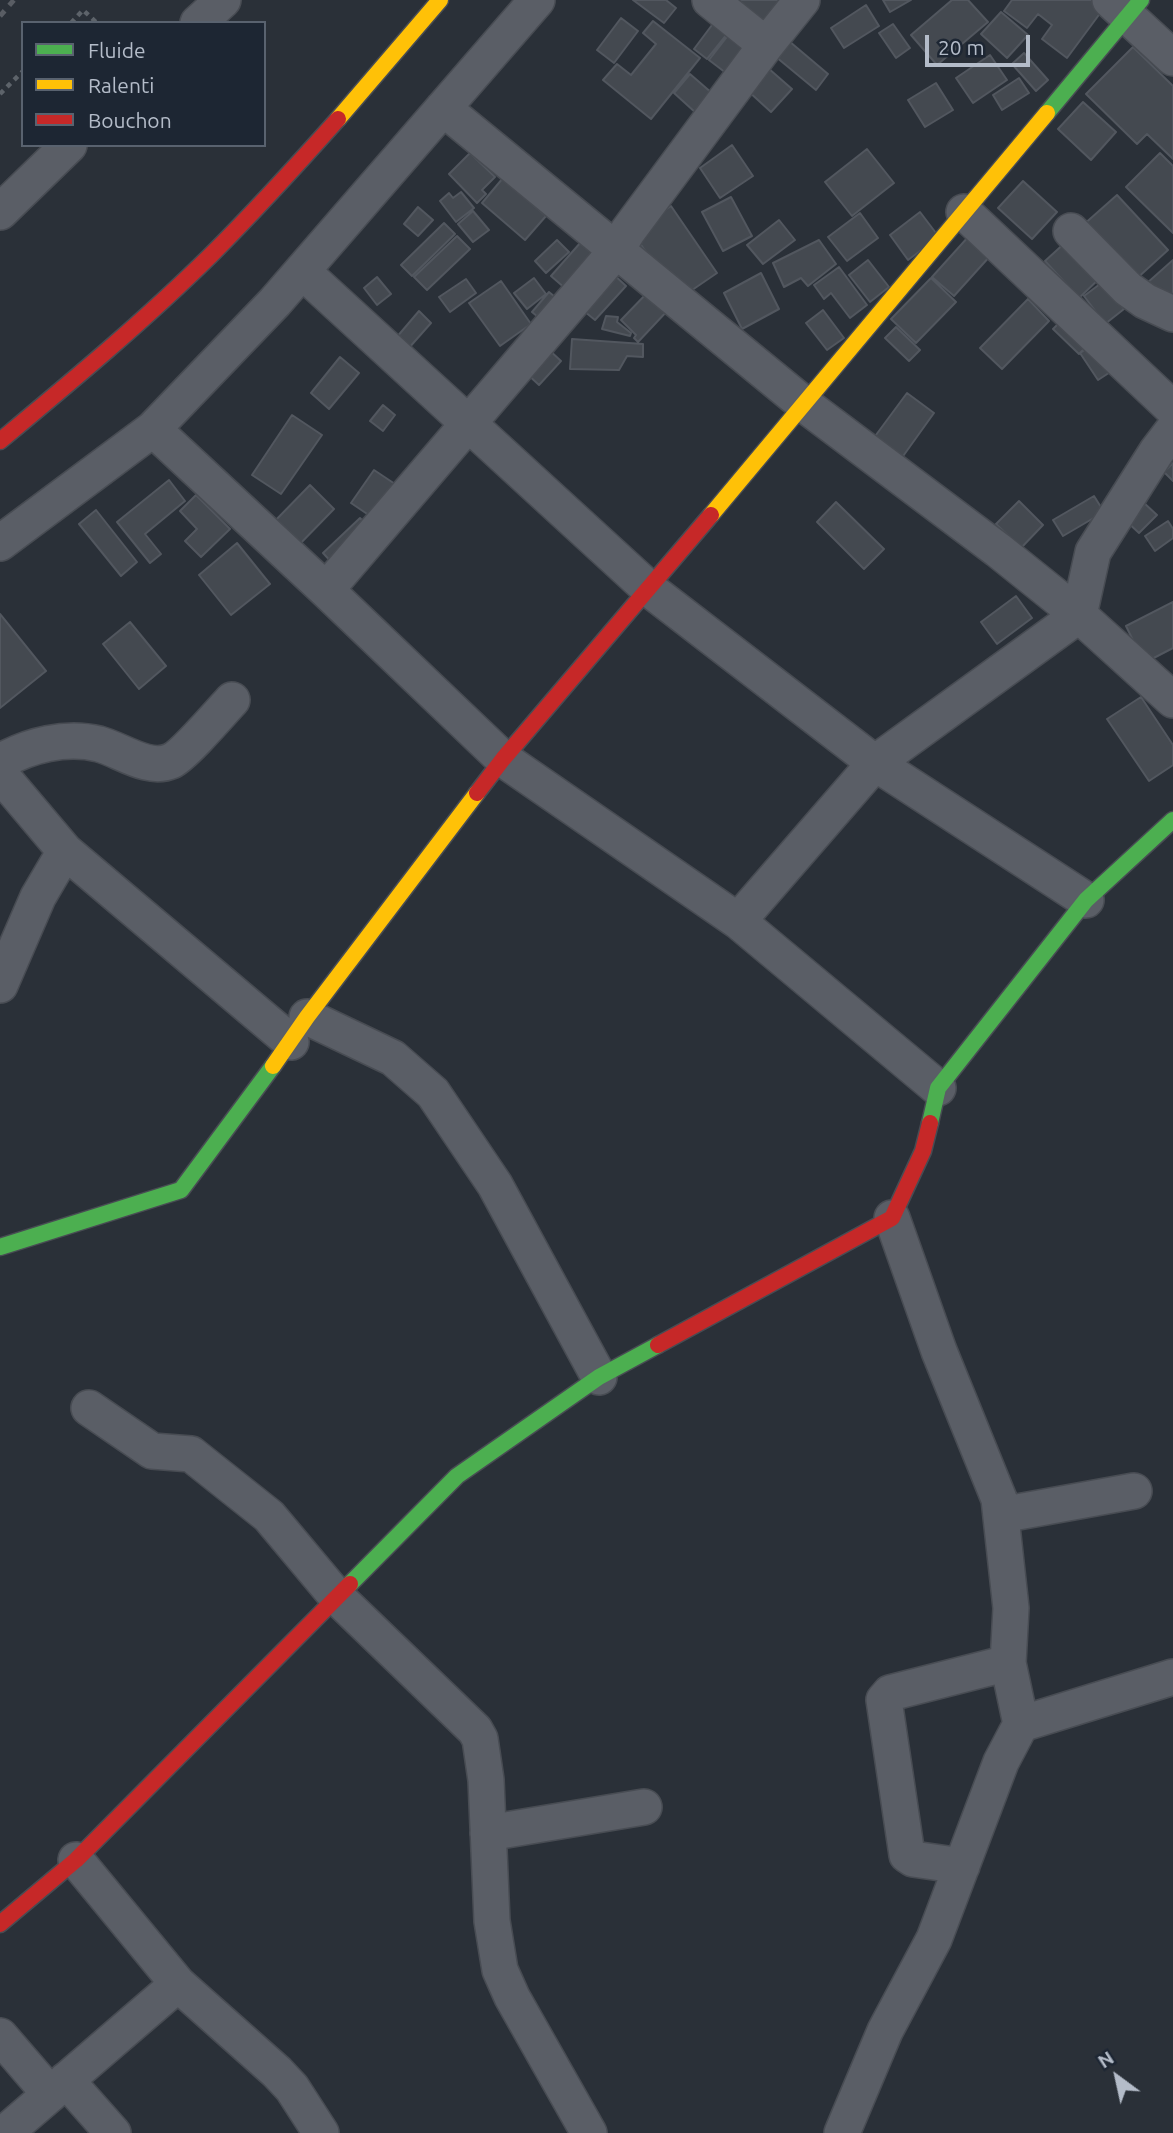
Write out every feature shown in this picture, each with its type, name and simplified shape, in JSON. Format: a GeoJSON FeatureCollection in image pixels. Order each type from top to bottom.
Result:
{"type":"FeatureCollection","features":[{"type":"Feature","properties":{"kind":"main road"},"geometry":{"type":"LineString","coordinates":[[0,441],[106,353],[212,254],[324,135],[440,0]]}},
{"type":"Feature","properties":{"kind":"main road"},"geometry":{"type":"LineString","coordinates":[[0,1247],[181,1190],[503,759],[805,405],[964,212],[1126,5]]}},
{"type":"Feature","properties":{"kind":"main road"},"geometry":{"type":"LineString","coordinates":[[0,1924],[76,1860],[457,1476],[599,1377],[892,1218],[923,1151],[938,1088],[1086,900],[1173,820]]}},
{"type":"Feature","properties":{"kind":"street"},"geometry":{"type":"LineString","coordinates":[[200,21],[223,0]]}},
{"type":"Feature","properties":{"kind":"street"},"geometry":{"type":"LineString","coordinates":[[0,543],[153,429],[302,271],[537,0]]}},
{"type":"Feature","properties":{"kind":"street"},"geometry":{"type":"LineString","coordinates":[[710,0],[766,45]]}},
{"type":"Feature","properties":{"kind":"street"},"geometry":{"type":"LineString","coordinates":[[327,590],[615,252],[802,0]]}},
{"type":"Feature","properties":{"kind":"street"},"geometry":{"type":"LineString","coordinates":[[1126,5],[1173,58]]}},
{"type":"Feature","properties":{"kind":"street"},"geometry":{"type":"LineString","coordinates":[[443,108],[615,252],[805,405],[998,550],[1079,615],[1173,701]]}},
{"type":"Feature","properties":{"kind":"street"},"geometry":{"type":"LineString","coordinates":[[0,212],[67,147]]}},
{"type":"Feature","properties":{"kind":"street"},"geometry":{"type":"LineString","coordinates":[[964,212],[1173,409]]}},
{"type":"Feature","properties":{"kind":"street"},"geometry":{"type":"LineString","coordinates":[[1071,231],[1128,289],[1145,301],[1173,314]]}},
{"type":"Feature","properties":{"kind":"street"},"geometry":{"type":"LineString","coordinates":[[302,271],[649,589],[875,763],[1086,900]]}},
{"type":"Feature","properties":{"kind":"street"},"geometry":{"type":"LineString","coordinates":[[153,429],[327,590],[503,759],[738,921],[938,1088]]}},
{"type":"Feature","properties":{"kind":"street"},"geometry":{"type":"LineString","coordinates":[[738,921],[875,763],[1079,615],[1093,552],[1173,430]]}},
{"type":"Feature","properties":{"kind":"street"},"geometry":{"type":"LineString","coordinates":[[0,762],[23,750],[55,742],[75,741],[99,744],[159,764],[174,760],[233,700]]}},
{"type":"Feature","properties":{"kind":"street"},"geometry":{"type":"LineString","coordinates":[[0,774],[65,851],[299,1030],[393,1058],[433,1093],[495,1185],[599,1377]]}},
{"type":"Feature","properties":{"kind":"street"},"geometry":{"type":"LineString","coordinates":[[0,985],[38,897],[65,851]]}},
{"type":"Feature","properties":{"kind":"street"},"geometry":{"type":"LineString","coordinates":[[842,2133],[885,2031],[934,1939],[1001,1762],[1021,1724],[1008,1662],[1011,1608],[999,1499],[939,1351],[892,1218]]}},
{"type":"Feature","properties":{"kind":"street"},"geometry":{"type":"LineString","coordinates":[[89,1408],[152,1451],[191,1454],[269,1516],[336,1596],[475,1730],[480,1739],[486,1780],[492,1921],[500,1970],[512,1997],[589,2133]]}},
{"type":"Feature","properties":{"kind":"street"},"geometry":{"type":"LineString","coordinates":[[1001,1515],[1133,1491]]}},
{"type":"Feature","properties":{"kind":"street"},"geometry":{"type":"LineString","coordinates":[[962,1866],[913,1859],[907,1855],[884,1700],[890,1693],[1008,1662]]}},
{"type":"Feature","properties":{"kind":"street"},"geometry":{"type":"LineString","coordinates":[[1021,1724],[1173,1677]]}},
{"type":"Feature","properties":{"kind":"street"},"geometry":{"type":"LineString","coordinates":[[488,1833],[644,1807]]}},
{"type":"Feature","properties":{"kind":"street"},"geometry":{"type":"LineString","coordinates":[[76,1860],[178,1984],[292,2088],[321,2133]]}},
{"type":"Feature","properties":{"kind":"street"},"geometry":{"type":"LineString","coordinates":[[5,2133],[178,1984]]}},
{"type":"Feature","properties":{"kind":"street"},"geometry":{"type":"LineString","coordinates":[[0,2036],[113,2133]]}},
{"type":"Feature","properties":{"kind":"path"},"geometry":{"type":"LineString","coordinates":[[73,21],[83,10],[95,21]]}},
{"type":"Feature","properties":{"kind":"path"},"geometry":{"type":"LineString","coordinates":[[0,94],[21,73]]}},
{"type":"Feature","properties":{"kind":"building"},"geometry":{"type":"Polygon","coordinates":[[[633,0],[666,0],[676,8],[664,23],[633,0]]]}},
{"type":"Feature","properties":{"kind":"building"},"geometry":{"type":"Polygon","coordinates":[[[736,0],[780,0],[763,21],[736,0]]]}},
{"type":"Feature","properties":{"kind":"building"},"geometry":{"type":"Polygon","coordinates":[[[883,0],[911,0],[890,12],[883,0]]]}},
{"type":"Feature","properties":{"kind":"building"},"geometry":{"type":"Polygon","coordinates":[[[952,0],[968,0],[988,22],[937,65],[911,35],[952,0]]]}},
{"type":"Feature","properties":{"kind":"building"},"geometry":{"type":"Polygon","coordinates":[[[1012,0],[1093,0],[1104,8],[1067,58],[1042,39],[1052,25],[1038,14],[1027,28],[1004,11],[1012,0]]]}},
{"type":"Feature","properties":{"kind":"building"},"geometry":{"type":"Polygon","coordinates":[[[866,5],[879,26],[844,48],[831,28],[866,5]]]}},
{"type":"Feature","properties":{"kind":"building"},"geometry":{"type":"Polygon","coordinates":[[[1001,12],[1028,35],[1007,58],[981,34],[1001,12]]]}},
{"type":"Feature","properties":{"kind":"building"},"geometry":{"type":"Polygon","coordinates":[[[718,17],[732,28],[707,59],[694,49],[718,17]]]}},
{"type":"Feature","properties":{"kind":"building"},"geometry":{"type":"Polygon","coordinates":[[[621,18],[638,31],[614,63],[597,50],[621,18]]]}},
{"type":"Feature","properties":{"kind":"building"},"geometry":{"type":"Polygon","coordinates":[[[653,21],[700,58],[651,119],[603,80],[617,64],[631,75],[656,44],[643,33],[653,21]]]}},
{"type":"Feature","properties":{"kind":"building"},"geometry":{"type":"Polygon","coordinates":[[[893,24],[910,48],[896,58],[879,33],[893,24]]]}},
{"type":"Feature","properties":{"kind":"building"},"geometry":{"type":"Polygon","coordinates":[[[733,29],[750,42],[726,73],[709,60],[733,29]]]}},
{"type":"Feature","properties":{"kind":"building"},"geometry":{"type":"Polygon","coordinates":[[[783,36],[828,74],[816,90],[770,52],[783,36]]]}},
{"type":"Feature","properties":{"kind":"building"},"geometry":{"type":"Polygon","coordinates":[[[1133,47],[1173,86],[1173,159],[1147,134],[1137,144],[1086,94],[1133,47]]]}},
{"type":"Feature","properties":{"kind":"building"},"geometry":{"type":"Polygon","coordinates":[[[1024,53],[1048,80],[1036,91],[1012,64],[1024,53]]]}},
{"type":"Feature","properties":{"kind":"building"},"geometry":{"type":"Polygon","coordinates":[[[990,55],[1007,80],[973,103],[956,78],[990,55]]]}},
{"type":"Feature","properties":{"kind":"building"},"geometry":{"type":"Polygon","coordinates":[[[768,68],[792,89],[771,112],[747,90],[768,68]]]}},
{"type":"Feature","properties":{"kind":"building"},"geometry":{"type":"Polygon","coordinates":[[[690,74],[713,94],[696,113],[674,93],[690,74]]]}},
{"type":"Feature","properties":{"kind":"building"},"geometry":{"type":"Polygon","coordinates":[[[1019,78],[1029,93],[1002,110],[993,95],[1019,78]]]}},
{"type":"Feature","properties":{"kind":"building"},"geometry":{"type":"Polygon","coordinates":[[[936,83],[953,110],[925,127],[908,100],[936,83]]]}},
{"type":"Feature","properties":{"kind":"building"},"geometry":{"type":"Polygon","coordinates":[[[1083,102],[1116,132],[1091,160],[1058,129],[1083,102]]]}},
{"type":"Feature","properties":{"kind":"building"},"geometry":{"type":"Polygon","coordinates":[[[732,145],[753,176],[720,198],[700,168],[732,145]]]}},
{"type":"Feature","properties":{"kind":"building"},"geometry":{"type":"Polygon","coordinates":[[[867,149],[894,183],[852,216],[825,182],[867,149]]]}},
{"type":"Feature","properties":{"kind":"building"},"geometry":{"type":"Polygon","coordinates":[[[470,153],[495,177],[482,190],[486,194],[477,203],[449,174],[470,153]]]}},
{"type":"Feature","properties":{"kind":"building"},"geometry":{"type":"Polygon","coordinates":[[[1160,153],[1173,166],[1173,233],[1126,187],[1160,153]]]}},
{"type":"Feature","properties":{"kind":"building"},"geometry":{"type":"Polygon","coordinates":[[[503,178],[546,216],[525,240],[482,203],[503,178]]]}},
{"type":"Feature","properties":{"kind":"building"},"geometry":{"type":"Polygon","coordinates":[[[1023,181],[1057,212],[1032,239],[998,208],[1023,181]]]}},
{"type":"Feature","properties":{"kind":"building"},"geometry":{"type":"Polygon","coordinates":[[[461,192],[474,208],[456,222],[440,201],[449,193],[453,198],[461,192]]]}},
{"type":"Feature","properties":{"kind":"building"},"geometry":{"type":"Polygon","coordinates":[[[1117,195],[1168,250],[1134,281],[1082,226],[1117,195]]]}},
{"type":"Feature","properties":{"kind":"building"},"geometry":{"type":"Polygon","coordinates":[[[731,197],[752,236],[723,251],[702,212],[731,197]]]}},
{"type":"Feature","properties":{"kind":"building"},"geometry":{"type":"Polygon","coordinates":[[[671,206],[717,273],[679,299],[632,232],[671,206]]]}},
{"type":"Feature","properties":{"kind":"building"},"geometry":{"type":"Polygon","coordinates":[[[418,207],[433,220],[418,236],[404,224],[418,207]]]}},
{"type":"Feature","properties":{"kind":"building"},"geometry":{"type":"Polygon","coordinates":[[[473,211],[489,230],[473,242],[458,224],[473,211]]]}},
{"type":"Feature","properties":{"kind":"building"},"geometry":{"type":"Polygon","coordinates":[[[920,212],[939,237],[908,260],[890,235],[920,212]]]}},
{"type":"Feature","properties":{"kind":"building"},"geometry":{"type":"Polygon","coordinates":[[[860,213],[878,238],[847,261],[828,237],[860,213]]]}},
{"type":"Feature","properties":{"kind":"building"},"geometry":{"type":"Polygon","coordinates":[[[779,220],[795,240],[763,264],[747,245],[779,220]]]}},
{"type":"Feature","properties":{"kind":"building"},"geometry":{"type":"Polygon","coordinates":[[[444,223],[455,234],[412,276],[401,265],[444,223]]]}},
{"type":"Feature","properties":{"kind":"building"},"geometry":{"type":"Polygon","coordinates":[[[457,236],[470,249],[427,290],[414,277],[457,236]]]}},
{"type":"Feature","properties":{"kind":"building"},"geometry":{"type":"Polygon","coordinates":[[[969,236],[991,255],[954,296],[932,277],[969,236]]]}},
{"type":"Feature","properties":{"kind":"building"},"geometry":{"type":"Polygon","coordinates":[[[557,240],[569,252],[546,273],[535,261],[557,240]]]}},
{"type":"Feature","properties":{"kind":"building"},"geometry":{"type":"Polygon","coordinates":[[[819,240],[836,264],[808,286],[801,278],[784,287],[773,263],[819,240]]]}},
{"type":"Feature","properties":{"kind":"building"},"geometry":{"type":"Polygon","coordinates":[[[1068,240],[1101,277],[1079,298],[1045,261],[1068,240]]]}},
{"type":"Feature","properties":{"kind":"building"},"geometry":{"type":"Polygon","coordinates":[[[581,242],[603,262],[574,296],[551,276],[581,242]]]}},
{"type":"Feature","properties":{"kind":"building"},"geometry":{"type":"Polygon","coordinates":[[[868,260],[889,287],[870,302],[849,275],[868,260]]]}},
{"type":"Feature","properties":{"kind":"building"},"geometry":{"type":"Polygon","coordinates":[[[1173,260],[1173,303],[1146,284],[1173,260]]]}},
{"type":"Feature","properties":{"kind":"building"},"geometry":{"type":"Polygon","coordinates":[[[839,267],[867,305],[850,318],[831,293],[824,299],[814,285],[839,267]]]}},
{"type":"Feature","properties":{"kind":"building"},"geometry":{"type":"Polygon","coordinates":[[[611,272],[626,286],[595,320],[579,307],[611,272]]]}},
{"type":"Feature","properties":{"kind":"building"},"geometry":{"type":"Polygon","coordinates":[[[761,273],[779,309],[742,329],[724,293],[761,273]]]}},
{"type":"Feature","properties":{"kind":"building"},"geometry":{"type":"Polygon","coordinates":[[[377,277],[391,294],[377,305],[364,288],[377,277]]]}},
{"type":"Feature","properties":{"kind":"building"},"geometry":{"type":"Polygon","coordinates":[[[534,278],[546,294],[527,309],[514,293],[534,278]]]}},
{"type":"Feature","properties":{"kind":"building"},"geometry":{"type":"Polygon","coordinates":[[[931,278],[956,302],[916,343],[891,319],[931,278]]]}},
{"type":"Feature","properties":{"kind":"building"},"geometry":{"type":"Polygon","coordinates":[[[466,279],[476,293],[450,312],[439,297],[466,279]]]}},
{"type":"Feature","properties":{"kind":"building"},"geometry":{"type":"Polygon","coordinates":[[[501,281],[531,324],[500,346],[469,303],[501,281]]]}},
{"type":"Feature","properties":{"kind":"building"},"geometry":{"type":"Polygon","coordinates":[[[1104,281],[1124,309],[1105,324],[1084,296],[1104,281]]]}},
{"type":"Feature","properties":{"kind":"building"},"geometry":{"type":"Polygon","coordinates":[[[649,291],[669,309],[638,342],[634,338],[636,335],[621,320],[649,291]]]}},
{"type":"Feature","properties":{"kind":"building"},"geometry":{"type":"Polygon","coordinates":[[[549,292],[561,302],[544,322],[532,312],[549,292]]]}},
{"type":"Feature","properties":{"kind":"building"},"geometry":{"type":"Polygon","coordinates":[[[1028,299],[1049,321],[1002,369],[980,348],[1028,299]]]}},
{"type":"Feature","properties":{"kind":"building"},"geometry":{"type":"Polygon","coordinates":[[[823,310],[844,338],[827,350],[806,323],[823,310]]]}},
{"type":"Feature","properties":{"kind":"building"},"geometry":{"type":"Polygon","coordinates":[[[419,311],[431,323],[408,349],[396,338],[419,311]]]}},
{"type":"Feature","properties":{"kind":"building"},"geometry":{"type":"Polygon","coordinates":[[[1067,315],[1093,340],[1079,354],[1053,329],[1067,315]]]}},
{"type":"Feature","properties":{"kind":"building"},"geometry":{"type":"Polygon","coordinates":[[[606,316],[618,317],[617,322],[631,333],[630,336],[602,329],[606,316]]]}},
{"type":"Feature","properties":{"kind":"building"},"geometry":{"type":"Polygon","coordinates":[[[896,327],[920,350],[909,361],[885,338],[896,327]]]}},
{"type":"Feature","properties":{"kind":"building"},"geometry":{"type":"Polygon","coordinates":[[[572,339],[643,344],[643,357],[627,356],[619,370],[570,369],[572,339]]]}},
{"type":"Feature","properties":{"kind":"building"},"geometry":{"type":"Polygon","coordinates":[[[1097,342],[1115,369],[1098,380],[1080,353],[1097,342]]]}},
{"type":"Feature","properties":{"kind":"building"},"geometry":{"type":"Polygon","coordinates":[[[547,348],[561,361],[539,385],[525,372],[547,348]]]}},
{"type":"Feature","properties":{"kind":"building"},"geometry":{"type":"Polygon","coordinates":[[[340,357],[359,373],[329,409],[311,393],[340,357]]]}},
{"type":"Feature","properties":{"kind":"building"},"geometry":{"type":"Polygon","coordinates":[[[907,393],[934,413],[901,459],[873,439],[907,393]]]}},
{"type":"Feature","properties":{"kind":"building"},"geometry":{"type":"Polygon","coordinates":[[[383,405],[395,415],[383,431],[370,421],[383,405]]]}},
{"type":"Feature","properties":{"kind":"building"},"geometry":{"type":"Polygon","coordinates":[[[292,415],[322,435],[281,494],[252,475],[292,415]]]}},
{"type":"Feature","properties":{"kind":"building"},"geometry":{"type":"Polygon","coordinates":[[[1173,463],[1173,481],[1164,472],[1173,463]]]}},
{"type":"Feature","properties":{"kind":"building"},"geometry":{"type":"Polygon","coordinates":[[[374,470],[404,490],[382,524],[351,503],[374,470]]]}},
{"type":"Feature","properties":{"kind":"building"},"geometry":{"type":"Polygon","coordinates":[[[169,480],[185,501],[145,534],[161,554],[150,563],[117,522],[169,480]]]}},
{"type":"Feature","properties":{"kind":"building"},"geometry":{"type":"Polygon","coordinates":[[[310,485],[334,509],[294,550],[269,527],[310,485]]]}},
{"type":"Feature","properties":{"kind":"building"},"geometry":{"type":"Polygon","coordinates":[[[196,495],[230,529],[201,557],[185,541],[197,529],[180,511],[196,495]]]}},
{"type":"Feature","properties":{"kind":"building"},"geometry":{"type":"Polygon","coordinates":[[[1094,496],[1104,512],[1063,536],[1053,520],[1094,496]]]}},
{"type":"Feature","properties":{"kind":"building"},"geometry":{"type":"Polygon","coordinates":[[[1019,501],[1043,525],[1021,548],[996,524],[1019,501]]]}},
{"type":"Feature","properties":{"kind":"building"},"geometry":{"type":"Polygon","coordinates":[[[836,502],[884,549],[864,569],[817,522],[836,502]]]}},
{"type":"Feature","properties":{"kind":"building"},"geometry":{"type":"Polygon","coordinates":[[[1143,502],[1157,515],[1139,533],[1125,520],[1143,502]]]}},
{"type":"Feature","properties":{"kind":"building"},"geometry":{"type":"Polygon","coordinates":[[[96,510],[137,562],[121,576],[79,524],[96,510]]]}},
{"type":"Feature","properties":{"kind":"building"},"geometry":{"type":"Polygon","coordinates":[[[360,518],[372,531],[335,566],[323,553],[360,518]]]}},
{"type":"Feature","properties":{"kind":"building"},"geometry":{"type":"Polygon","coordinates":[[[1168,521],[1173,529],[1173,538],[1155,551],[1145,536],[1168,521]]]}},
{"type":"Feature","properties":{"kind":"building"},"geometry":{"type":"Polygon","coordinates":[[[237,543],[270,584],[231,615],[199,575],[237,543]]]}},
{"type":"Feature","properties":{"kind":"building"},"geometry":{"type":"Polygon","coordinates":[[[1016,596],[1032,618],[997,644],[981,622],[1016,596]]]}},
{"type":"Feature","properties":{"kind":"building"},"geometry":{"type":"Polygon","coordinates":[[[1173,602],[1173,648],[1144,663],[1126,626],[1173,602]]]}},
{"type":"Feature","properties":{"kind":"building"},"geometry":{"type":"Polygon","coordinates":[[[0,614],[46,671],[0,708],[0,614]]]}},
{"type":"Feature","properties":{"kind":"building"},"geometry":{"type":"Polygon","coordinates":[[[130,622],[166,666],[139,689],[103,644],[130,622]]]}},
{"type":"Feature","properties":{"kind":"building"},"geometry":{"type":"Polygon","coordinates":[[[1141,697],[1173,745],[1173,765],[1149,781],[1107,719],[1141,697]]]}},
{"type":"Feature","properties":{"kind":"railway"},"geometry":{"type":"LineString","coordinates":[[0,16],[14,0]]}},
{"type":"Feature","properties":{"kind":"traffic: fast"},"geometry":{"type":"LineString","coordinates":[[1047,113],[1141,0]]}},
{"type":"Feature","properties":{"kind":"traffic: fast"},"geometry":{"type":"LineString","coordinates":[[930,1123],[938,1088],[1086,900],[1173,820]]}},
{"type":"Feature","properties":{"kind":"traffic: fast"},"geometry":{"type":"LineString","coordinates":[[0,1247],[181,1190],[273,1066]]}},
{"type":"Feature","properties":{"kind":"traffic: fast"},"geometry":{"type":"LineString","coordinates":[[350,1584],[457,1476],[599,1377],[658,1345]]}},
{"type":"Feature","properties":{"kind":"traffic: slow"},"geometry":{"type":"LineString","coordinates":[[338,119],[440,0]]}},
{"type":"Feature","properties":{"kind":"traffic: slow"},"geometry":{"type":"LineString","coordinates":[[711,515],[1047,113]]}},
{"type":"Feature","properties":{"kind":"traffic: slow"},"geometry":{"type":"LineString","coordinates":[[273,1066],[477,793]]}},
{"type":"Feature","properties":{"kind":"traffic: jam"},"geometry":{"type":"LineString","coordinates":[[0,441],[186,279],[260,205],[338,119]]}},
{"type":"Feature","properties":{"kind":"traffic: jam"},"geometry":{"type":"LineString","coordinates":[[477,793],[711,515]]}},
{"type":"Feature","properties":{"kind":"traffic: jam"},"geometry":{"type":"LineString","coordinates":[[658,1345],[892,1218],[923,1151],[930,1123]]}},
{"type":"Feature","properties":{"kind":"traffic: jam"},"geometry":{"type":"LineString","coordinates":[[0,1924],[76,1860],[350,1584]]}}]}
